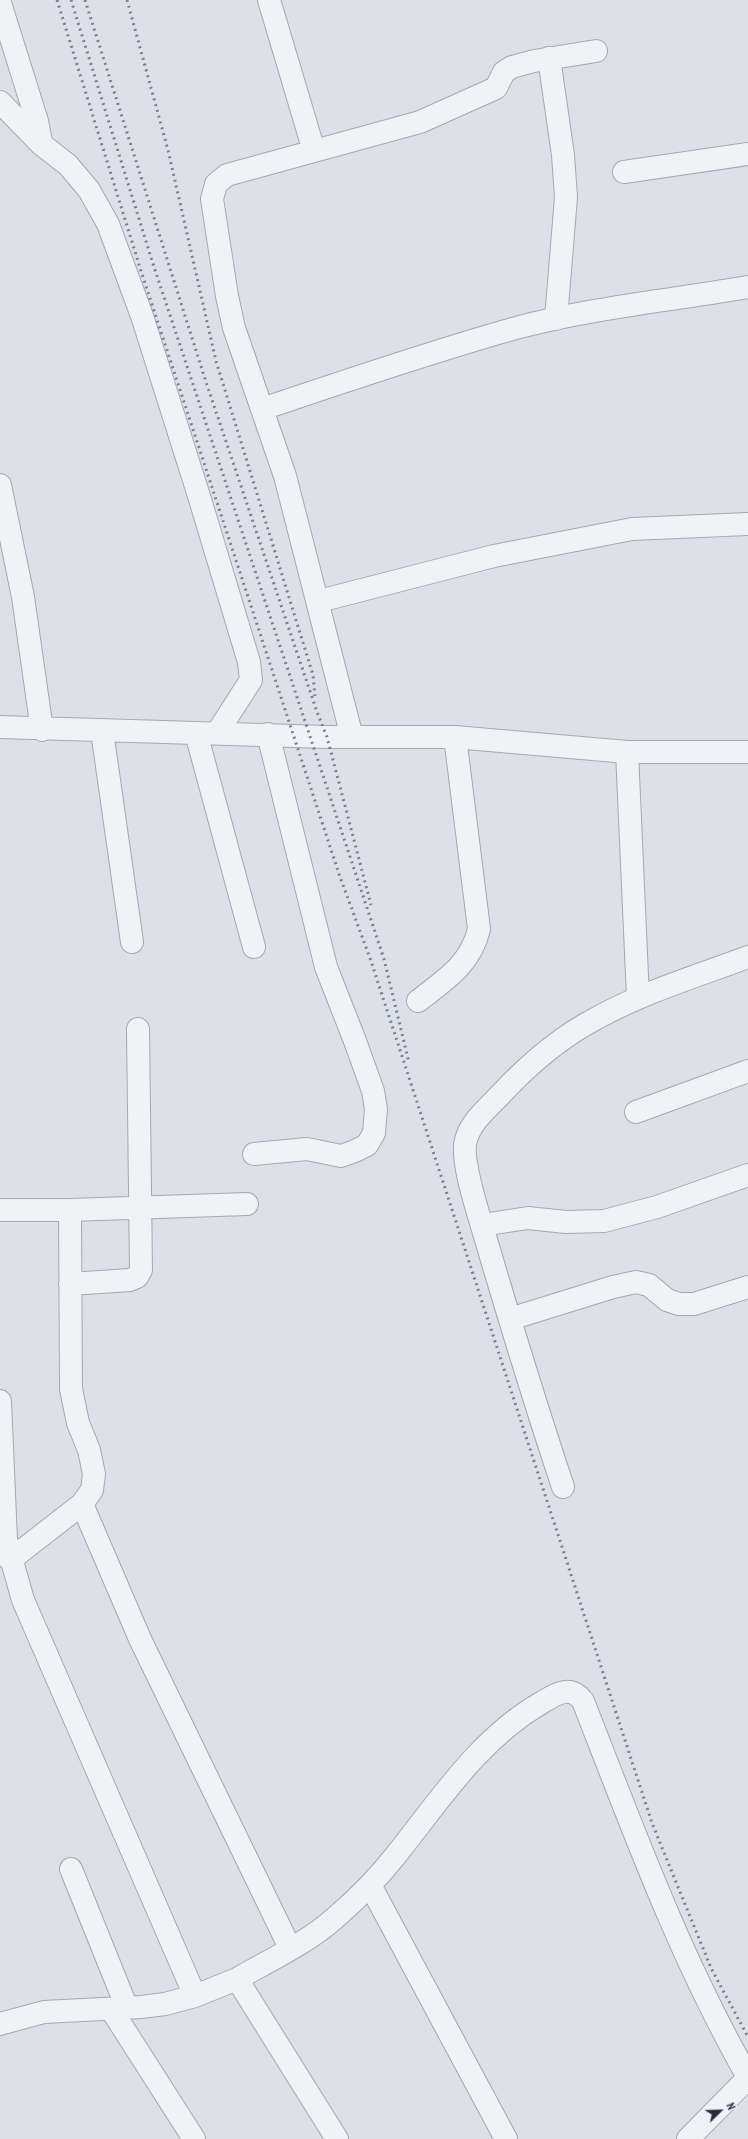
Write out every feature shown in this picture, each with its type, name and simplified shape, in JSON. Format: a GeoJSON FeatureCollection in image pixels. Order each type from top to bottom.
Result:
{"type":"FeatureCollection","features":[{"type":"Feature","properties":{"kind":"street"},"geometry":{"type":"LineString","coordinates":[[269,0],[314,151]]}},
{"type":"Feature","properties":{"kind":"street"},"geometry":{"type":"LineString","coordinates":[[0,3],[35,114],[41,144]]}},
{"type":"Feature","properties":{"kind":"street"},"geometry":{"type":"LineString","coordinates":[[352,737],[319,601],[285,476],[234,328],[227,296],[212,199],[216,184],[227,175],[420,122],[496,88],[504,72],[512,67],[548,58],[596,51]]}},
{"type":"Feature","properties":{"kind":"street"},"geometry":{"type":"LineString","coordinates":[[548,58],[563,155],[566,197],[556,319]]}},
{"type":"Feature","properties":{"kind":"street"},"geometry":{"type":"LineString","coordinates":[[0,102],[41,144],[68,165],[89,190],[108,224],[142,316],[199,496],[249,662],[251,680],[244,693],[206,733]]}},
{"type":"Feature","properties":{"kind":"street"},"geometry":{"type":"LineString","coordinates":[[624,172],[748,154]]}},
{"type":"Feature","properties":{"kind":"street"},"geometry":{"type":"LineString","coordinates":[[262,409],[395,364],[516,328],[586,312],[748,287]]}},
{"type":"Feature","properties":{"kind":"street"},"geometry":{"type":"LineString","coordinates":[[0,485],[23,597],[42,730]]}},
{"type":"Feature","properties":{"kind":"street"},"geometry":{"type":"LineString","coordinates":[[319,601],[494,556],[632,529],[748,524]]}},
{"type":"Feature","properties":{"kind":"street"},"geometry":{"type":"LineString","coordinates":[[0,728],[352,737],[455,737],[627,752],[748,752]]}},
{"type":"Feature","properties":{"kind":"street"},"geometry":{"type":"LineString","coordinates":[[102,731],[132,942]]}},
{"type":"Feature","properties":{"kind":"street"},"geometry":{"type":"LineString","coordinates":[[206,733],[254,947]]}},
{"type":"Feature","properties":{"kind":"street"},"geometry":{"type":"LineString","coordinates":[[254,1154],[307,1148],[342,1156],[368,1145],[374,1133],[376,1109],[373,1091],[326,967],[268,734]]}},
{"type":"Feature","properties":{"kind":"street"},"geometry":{"type":"LineString","coordinates":[[418,1001],[458,969],[468,957],[476,942],[479,929],[455,737]]}},
{"type":"Feature","properties":{"kind":"street"},"geometry":{"type":"LineString","coordinates":[[627,752],[638,998]]}},
{"type":"Feature","properties":{"kind":"street"},"geometry":{"type":"LineString","coordinates":[[563,1487],[510,1319],[482,1224],[466,1163],[465,1141],[472,1125],[519,1075],[557,1043],[596,1018],[638,998],[748,957]]}},
{"type":"Feature","properties":{"kind":"street"},"geometry":{"type":"LineString","coordinates":[[70,1284],[130,1280],[138,1277],[141,1270],[138,1029]]}},
{"type":"Feature","properties":{"kind":"street"},"geometry":{"type":"LineString","coordinates":[[636,1112],[748,1071]]}},
{"type":"Feature","properties":{"kind":"street"},"geometry":{"type":"LineString","coordinates":[[482,1224],[528,1218],[566,1222],[604,1221],[657,1207],[748,1175]]}},
{"type":"Feature","properties":{"kind":"street"},"geometry":{"type":"LineString","coordinates":[[0,1210],[70,1210],[247,1204]]}},
{"type":"Feature","properties":{"kind":"street"},"geometry":{"type":"LineString","coordinates":[[10,1560],[82,1504],[92,1490],[94,1474],[89,1450],[74,1409],[70,1389],[70,1210]]}},
{"type":"Feature","properties":{"kind":"street"},"geometry":{"type":"LineString","coordinates":[[510,1319],[613,1287],[636,1282],[648,1285],[667,1300],[679,1304],[694,1304],[748,1287]]}},
{"type":"Feature","properties":{"kind":"street"},"geometry":{"type":"LineString","coordinates":[[0,1401],[1,1461],[6,1540],[10,1560],[23,1600],[195,1996]]}},
{"type":"Feature","properties":{"kind":"street"},"geometry":{"type":"LineString","coordinates":[[82,1504],[140,1639],[290,1948]]}},
{"type":"Feature","properties":{"kind":"street"},"geometry":{"type":"LineString","coordinates":[[0,2024],[44,2012],[165,2004],[195,1996],[238,1979],[290,1948],[334,1919],[370,1885],[396,1855],[430,1809],[498,1733],[523,1714],[554,1696],[567,1691],[577,1694],[583,1701],[661,1902],[726,2039],[748,2078],[688,2139]]}},
{"type":"Feature","properties":{"kind":"street"},"geometry":{"type":"LineString","coordinates":[[71,1869],[119,2008],[194,2139]]}},
{"type":"Feature","properties":{"kind":"street"},"geometry":{"type":"LineString","coordinates":[[370,1885],[506,2139]]}},
{"type":"Feature","properties":{"kind":"street"},"geometry":{"type":"LineString","coordinates":[[238,1979],[337,2139]]}},
{"type":"Feature","properties":{"kind":"railway"},"geometry":{"type":"LineString","coordinates":[[57,0],[141,271],[340,877],[371,961],[652,1823],[711,1968],[748,2037]]}},
{"type":"Feature","properties":{"kind":"railway"},"geometry":{"type":"LineString","coordinates":[[71,0],[154,267],[384,959],[409,1063]]}},
{"type":"Feature","properties":{"kind":"railway"},"geometry":{"type":"LineString","coordinates":[[85,0],[206,382],[317,712],[327,737],[371,905]]}},
{"type":"Feature","properties":{"kind":"railway"},"geometry":{"type":"LineString","coordinates":[[127,0],[168,150],[216,361],[313,675],[315,696]]}}]}
